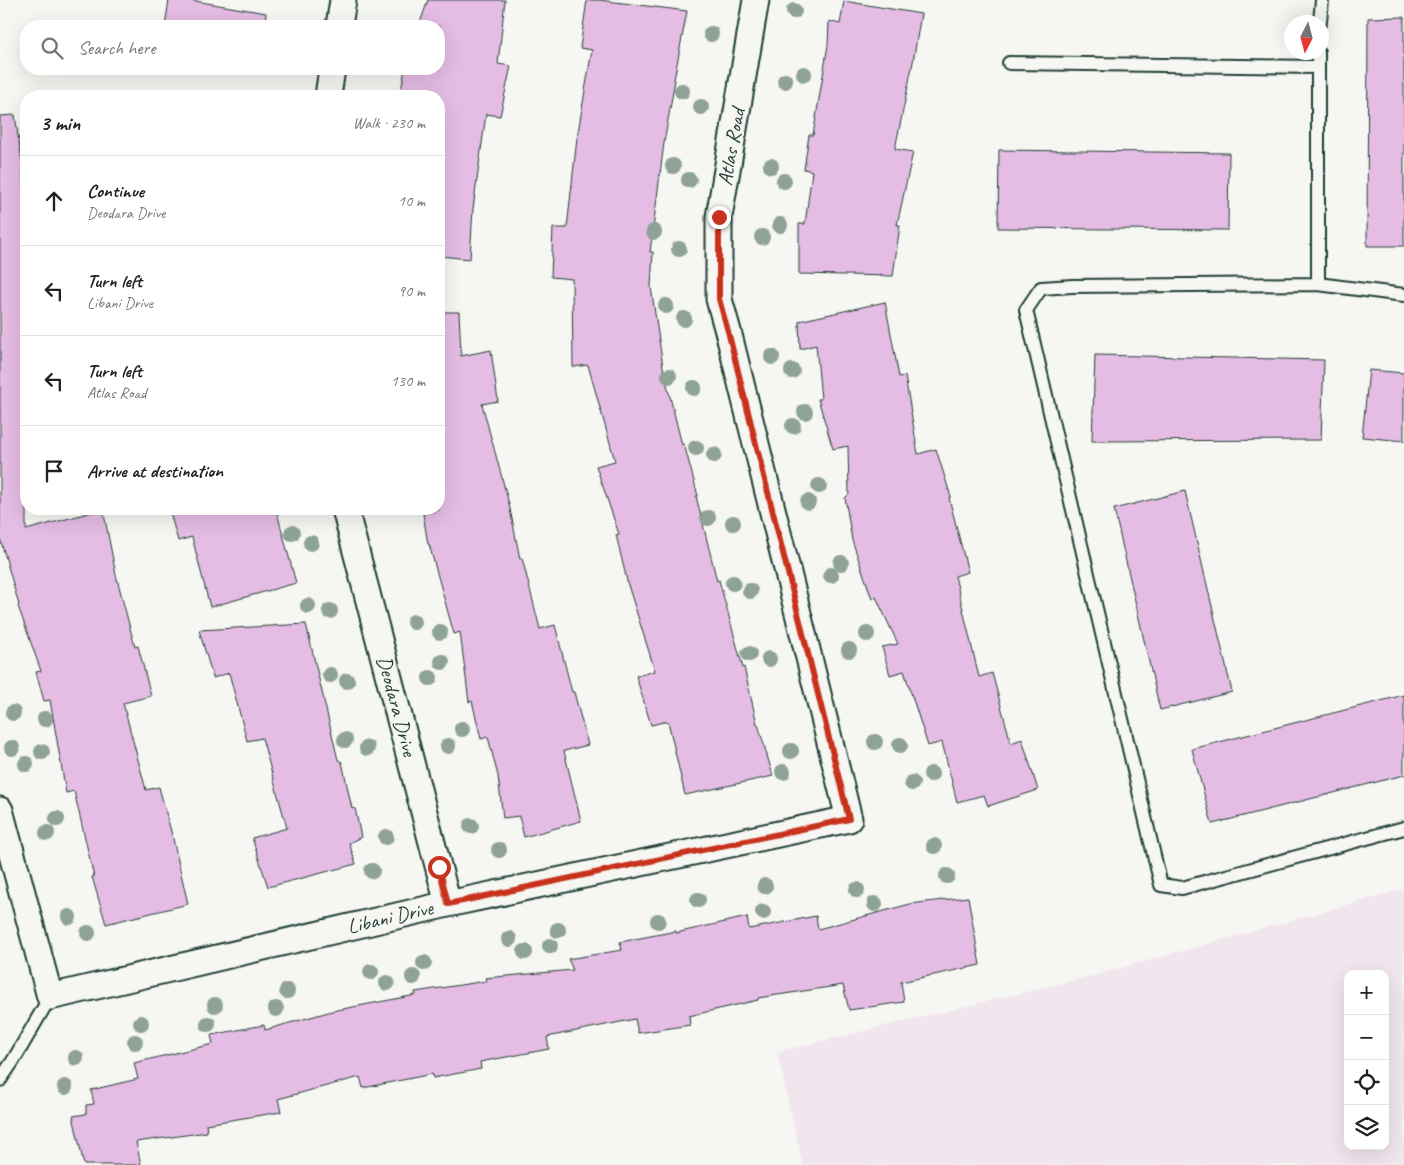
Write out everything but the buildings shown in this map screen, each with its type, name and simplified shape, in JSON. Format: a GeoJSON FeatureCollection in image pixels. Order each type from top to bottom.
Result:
{"type":"FeatureCollection","features":[{"type":"Feature","properties":{"kind":"street"},"geometry":{"type":"LineString","coordinates":[[340,20],[343,0]]}},
{"type":"Feature","properties":{"kind":"street","name":"Atlas Road"},"geometry":{"type":"LineString","coordinates":[[756,0],[719,217],[719,299],[849,819]]}},
{"type":"Feature","properties":{"kind":"street"},"geometry":{"type":"LineString","coordinates":[[329,90],[331,75]]}},
{"type":"Feature","properties":{"kind":"street","name":"Deodara Drive"},"geometry":{"type":"LineString","coordinates":[[347,515],[448,904]]}},
{"type":"Feature","properties":{"kind":"street"},"geometry":{"type":"LineString","coordinates":[[0,810],[50,996]]}},
{"type":"Feature","properties":{"kind":"street","name":"Libani Drive"},"geometry":{"type":"LineString","coordinates":[[50,996],[448,904],[849,819]]}},
{"type":"Feature","properties":{"kind":"lane"},"geometry":{"type":"LineString","coordinates":[[1321,15],[1322,0]]}},
{"type":"Feature","properties":{"kind":"lane"},"geometry":{"type":"LineString","coordinates":[[1317,60],[1318,284]]}},
{"type":"Feature","properties":{"kind":"lane"},"geometry":{"type":"LineString","coordinates":[[1009,63],[1317,67]]}},
{"type":"Feature","properties":{"kind":"lane"},"geometry":{"type":"LineString","coordinates":[[1404,295],[1318,284],[1072,286],[1041,288],[1026,310],[1161,885],[1182,888],[1404,828]]}},
{"type":"Feature","properties":{"kind":"lane"},"geometry":{"type":"LineString","coordinates":[[0,1080],[13,1062],[50,996]]}},
{"type":"Feature","properties":{"kind":"shaded area"},"geometry":{"type":"Polygon","coordinates":[[[1404,889],[1404,1165],[803,1165],[777,1052],[1100,974],[1404,889]]]}},
{"type":"Feature","properties":{"kind":"route"},"geometry":{"type":"LineString","coordinates":[[439,867],[448,904],[849,819],[719,299],[719,217]]}}]}
